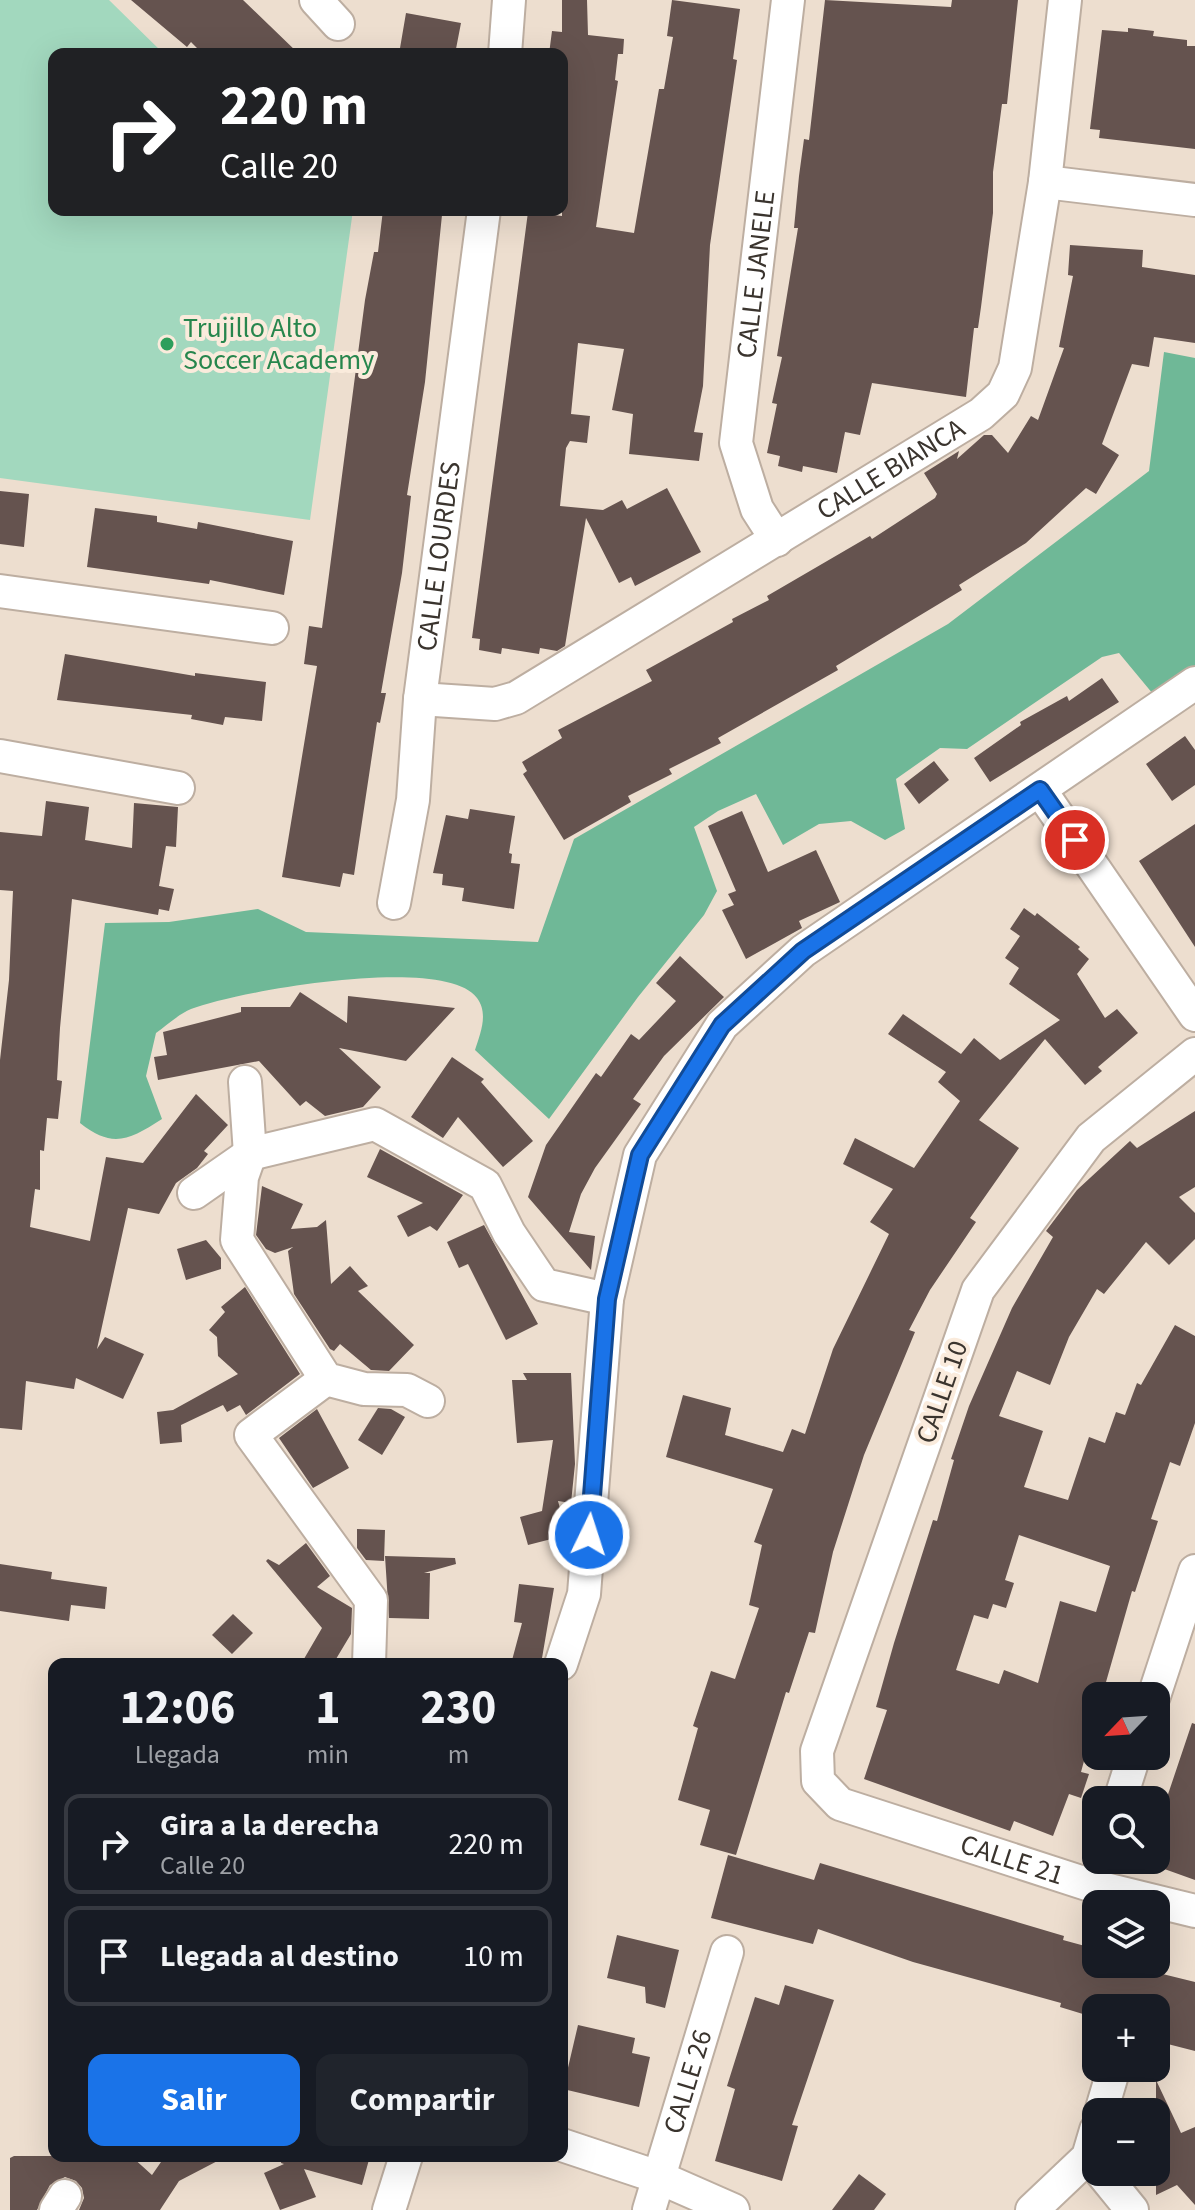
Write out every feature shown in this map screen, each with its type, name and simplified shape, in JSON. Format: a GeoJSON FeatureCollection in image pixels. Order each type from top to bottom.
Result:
{"type":"FeatureCollection","features":[{"type":"Feature","properties":{"kind":"street"},"geometry":{"type":"LineString","coordinates":[[316,0],[338,24]]}},
{"type":"Feature","properties":{"kind":"street"},"geometry":{"type":"LineString","coordinates":[[505,48],[509,0]]}},
{"type":"Feature","properties":{"kind":"street","name":"CALLE JANELE"},"geometry":{"type":"LineString","coordinates":[[777,540],[757,509],[736,443],[788,0]]}},
{"type":"Feature","properties":{"kind":"street","name":"CALLE BIANCA"},"geometry":{"type":"LineString","coordinates":[[420,699],[495,704],[516,698],[981,414],[1003,394],[1015,368],[1045,182],[1065,0]]}},
{"type":"Feature","properties":{"kind":"street"},"geometry":{"type":"LineString","coordinates":[[1045,182],[1195,200]]}},
{"type":"Feature","properties":{"kind":"street","name":"CALLE LOURDES"},"geometry":{"type":"LineString","coordinates":[[394,903],[413,800],[420,699],[483,216]]}},
{"type":"Feature","properties":{"kind":"street"},"geometry":{"type":"LineString","coordinates":[[1,597],[272,628]]}},
{"type":"Feature","properties":{"kind":"street"},"geometry":{"type":"LineString","coordinates":[[563,1658],[584,1594],[607,1299],[640,1155],[722,1025],[803,951],[1195,683]]}},
{"type":"Feature","properties":{"kind":"street"},"geometry":{"type":"LineString","coordinates":[[0,756],[178,788]]}},
{"type":"Feature","properties":{"kind":"street"},"geometry":{"type":"LineString","coordinates":[[1040,790],[1195,1015]]}},
{"type":"Feature","properties":{"kind":"street","name":"CALLE 10"},"geometry":{"type":"LineString","coordinates":[[833,1797],[818,1781],[817,1751],[978,1290],[1091,1138],[1195,1054]]}},
{"type":"Feature","properties":{"kind":"street"},"geometry":{"type":"LineString","coordinates":[[245,1082],[250,1154],[242,1177],[237,1240],[326,1379],[364,1389],[407,1390],[428,1401]]}},
{"type":"Feature","properties":{"kind":"street"},"geometry":{"type":"LineString","coordinates":[[194,1193],[250,1154],[375,1124],[485,1185],[509,1233],[544,1285],[607,1299]]}},
{"type":"Feature","properties":{"kind":"street"},"geometry":{"type":"LineString","coordinates":[[326,1379],[251,1435],[371,1600],[369,1658]]}},
{"type":"Feature","properties":{"kind":"street"},"geometry":{"type":"LineString","coordinates":[[1159,1682],[1192,1586]]}},
{"type":"Feature","properties":{"kind":"street","name":"CALLE 21"},"geometry":{"type":"LineString","coordinates":[[833,1797],[840,1804],[1082,1869]]}},
{"type":"Feature","properties":{"kind":"street","name":"CALLE 21"},"geometry":{"type":"LineString","coordinates":[[1100,1874],[1195,1911]]}},
{"type":"Feature","properties":{"kind":"street","name":"CALLE 26"},"geometry":{"type":"LineString","coordinates":[[649,2210],[727,1952]]}},
{"type":"Feature","properties":{"kind":"street"},"geometry":{"type":"LineString","coordinates":[[568,2147],[658,2177],[733,2210]]}},
{"type":"Feature","properties":{"kind":"street"},"geometry":{"type":"LineString","coordinates":[[389,2210],[404,2162]]}},
{"type":"Feature","properties":{"kind":"street"},"geometry":{"type":"LineString","coordinates":[[1032,2210],[1082,2167]]}},
{"type":"Feature","properties":{"kind":"street"},"geometry":{"type":"LineString","coordinates":[[1116,2186],[1132,2210]]}},
{"type":"Feature","properties":{"kind":"green space","name":"Trujillo Alto Soccer Academy"},"geometry":{"type":"Polygon","coordinates":[[[0,0],[109,0],[158,48],[48,48],[48,216],[352,216],[310,520],[0,478],[0,0]]]}},
{"type":"Feature","properties":{"kind":"green space"},"geometry":{"type":"Polygon","coordinates":[[[1164,352],[1195,358],[1195,666],[1153,694],[1119,653],[1102,657],[967,749],[940,748],[896,779],[905,829],[885,840],[851,821],[819,824],[783,845],[756,794],[718,811],[694,827],[717,891],[704,915],[638,997],[549,1119],[475,1050],[483,1017],[477,998],[457,985],[425,979],[385,977],[294,986],[191,1009],[156,1033],[146,1076],[162,1119],[121,1139],[102,1136],[80,1123],[105,923],[169,922],[258,909],[306,932],[538,942],[574,839],[948,624],[1149,471],[1164,352]]]}},
{"type":"Feature","properties":{"kind":"building"},"geometry":{"type":"Polygon","coordinates":[[[131,0],[243,0],[293,48],[197,48],[191,42],[187,47],[131,0]]]}},
{"type":"Feature","properties":{"kind":"building"},"geometry":{"type":"Polygon","coordinates":[[[562,0],[587,0],[588,35],[624,39],[623,54],[618,54],[615,80],[618,81],[596,227],[634,233],[659,89],[664,89],[673,37],[667,36],[672,0],[740,9],[733,59],[737,60],[710,245],[703,386],[694,432],[703,433],[699,461],[629,454],[633,414],[612,410],[624,349],[578,343],[571,414],[590,416],[587,443],[570,441],[566,448],[560,506],[603,510],[622,500],[627,509],[667,488],[701,552],[635,586],[631,577],[619,583],[586,518],[565,646],[557,651],[540,648],[539,654],[502,648],[501,654],[479,650],[480,639],[472,638],[527,216],[568,216],[568,48],[550,48],[552,31],[562,32],[562,0]]]}},
{"type":"Feature","properties":{"kind":"building"},"geometry":{"type":"Polygon","coordinates":[[[825,0],[951,7],[952,0],[1018,0],[1007,104],[1002,104],[993,172],[993,213],[981,307],[978,328],[974,328],[966,397],[872,383],[860,435],[845,432],[837,473],[803,466],[802,472],[778,466],[780,456],[767,453],[777,404],[772,403],[782,357],[777,356],[798,228],[794,228],[799,176],[804,139],[809,140],[825,0]]]}},
{"type":"Feature","properties":{"kind":"building"},"geometry":{"type":"Polygon","coordinates":[[[406,13],[461,23],[456,48],[400,48],[406,13]]]}},
{"type":"Feature","properties":{"kind":"building"},"geometry":{"type":"Polygon","coordinates":[[[1128,28],[1154,31],[1153,36],[1187,40],[1187,46],[1195,46],[1195,149],[1099,138],[1100,130],[1090,129],[1102,30],[1128,32],[1128,28]]]}},
{"type":"Feature","properties":{"kind":"building"},"geometry":{"type":"Polygon","coordinates":[[[382,216],[442,216],[425,382],[407,495],[411,496],[402,573],[381,693],[386,693],[380,723],[377,722],[354,875],[343,873],[340,887],[282,877],[317,666],[304,664],[309,626],[322,628],[365,300],[374,252],[378,252],[382,216]]]}},
{"type":"Feature","properties":{"kind":"building"},"geometry":{"type":"Polygon","coordinates":[[[1070,245],[1143,250],[1142,267],[1195,275],[1195,343],[1154,337],[1149,367],[1132,364],[1102,444],[1119,455],[1096,494],[1086,488],[1026,543],[959,585],[962,590],[836,666],[838,670],[718,738],[721,743],[669,769],[672,774],[628,796],[631,802],[564,840],[523,774],[527,771],[522,762],[562,738],[558,730],[652,681],[646,670],[733,622],[732,619],[769,600],[767,596],[870,536],[872,539],[935,498],[937,494],[924,473],[959,451],[957,459],[984,435],[992,435],[1008,453],[1031,416],[1038,420],[1064,348],[1059,347],[1073,276],[1068,275],[1070,245]]]}},
{"type":"Feature","properties":{"kind":"building"},"geometry":{"type":"Polygon","coordinates":[[[0,491],[29,494],[24,547],[0,544],[0,491]]]}},
{"type":"Feature","properties":{"kind":"building"},"geometry":{"type":"Polygon","coordinates":[[[95,508],[157,516],[157,522],[197,529],[198,522],[293,541],[284,595],[210,580],[209,584],[87,567],[95,508]]]}},
{"type":"Feature","properties":{"kind":"building"},"geometry":{"type":"Polygon","coordinates":[[[65,654],[195,676],[195,673],[266,682],[262,721],[225,717],[223,725],[191,719],[192,715],[57,700],[65,654]]]}},
{"type":"Feature","properties":{"kind":"building"},"geometry":{"type":"Polygon","coordinates":[[[1102,678],[1119,702],[990,782],[974,758],[1021,725],[1020,722],[1067,696],[1069,701],[1102,678]]]}},
{"type":"Feature","properties":{"kind":"building"},"geometry":{"type":"Polygon","coordinates":[[[1185,736],[1195,750],[1195,785],[1172,801],[1146,764],[1185,736]]]}},
{"type":"Feature","properties":{"kind":"building"},"geometry":{"type":"Polygon","coordinates":[[[934,761],[949,780],[919,804],[904,784],[934,761]]]}},
{"type":"Feature","properties":{"kind":"building"},"geometry":{"type":"Polygon","coordinates":[[[46,801],[89,807],[85,840],[132,848],[134,803],[178,807],[176,847],[166,846],[159,886],[174,889],[169,911],[159,909],[158,915],[72,899],[60,1028],[57,1080],[62,1081],[58,1119],[47,1118],[44,1151],[40,1150],[40,1190],[35,1189],[30,1227],[90,1241],[106,1157],[143,1163],[196,1094],[228,1125],[204,1151],[208,1154],[197,1168],[176,1183],[159,1214],[128,1208],[97,1349],[105,1337],[144,1354],[123,1399],[76,1378],[74,1389],[26,1381],[22,1430],[0,1428],[0,1060],[9,980],[13,891],[0,890],[0,832],[42,836],[46,801]]]}},
{"type":"Feature","properties":{"kind":"building"},"geometry":{"type":"Polygon","coordinates":[[[470,809],[515,816],[509,853],[512,854],[511,863],[520,864],[514,909],[462,901],[464,888],[442,885],[443,874],[433,873],[446,815],[468,819],[470,809]]]}},
{"type":"Feature","properties":{"kind":"building"},"geometry":{"type":"Polygon","coordinates":[[[742,811],[768,872],[816,850],[840,902],[799,921],[802,928],[746,959],[722,910],[734,905],[728,894],[736,891],[708,826],[742,811]]]}},
{"type":"Feature","properties":{"kind":"building"},"geometry":{"type":"Polygon","coordinates":[[[1195,824],[1195,947],[1139,861],[1195,824]]]}},
{"type":"Feature","properties":{"kind":"building"},"geometry":{"type":"Polygon","coordinates":[[[1024,908],[1035,916],[1037,913],[1080,947],[1078,949],[1089,959],[1077,974],[1105,1018],[1117,1009],[1138,1033],[1098,1067],[1102,1071],[1085,1085],[1045,1039],[979,1120],[1019,1148],[970,1218],[976,1222],[930,1290],[909,1330],[915,1332],[864,1455],[833,1552],[815,1633],[809,1632],[789,1693],[786,1692],[736,1855],[700,1845],[710,1810],[678,1800],[698,1728],[693,1726],[711,1671],[735,1679],[759,1608],[749,1605],[762,1545],[754,1542],[773,1489],[666,1457],[683,1395],[731,1408],[725,1435],[783,1452],[792,1429],[805,1434],[833,1349],[889,1234],[870,1222],[893,1189],[843,1164],[855,1138],[914,1168],[960,1101],[938,1082],[946,1072],[888,1034],[903,1014],[961,1054],[974,1038],[1000,1060],[1060,1020],[1009,984],[1019,968],[1005,958],[1020,936],[1010,929],[1024,908]]]}},
{"type":"Feature","properties":{"kind":"building"},"geometry":{"type":"Polygon","coordinates":[[[680,956],[724,997],[664,1056],[633,1099],[641,1104],[595,1168],[581,1194],[569,1232],[595,1236],[591,1270],[528,1197],[546,1145],[596,1073],[601,1077],[631,1034],[639,1040],[676,1001],[656,983],[680,956]]]}},
{"type":"Feature","properties":{"kind":"building"},"geometry":{"type":"Polygon","coordinates":[[[300,992],[347,1023],[348,996],[455,1008],[406,1061],[339,1048],[381,1087],[363,1107],[325,1116],[306,1101],[300,1106],[259,1061],[158,1080],[154,1057],[167,1055],[163,1032],[241,1012],[241,1007],[290,1007],[300,992]]]}},
{"type":"Feature","properties":{"kind":"building"},"geometry":{"type":"Polygon","coordinates":[[[452,1057],[484,1079],[481,1082],[533,1141],[503,1167],[458,1117],[443,1138],[411,1117],[452,1057]]]}},
{"type":"Feature","properties":{"kind":"building"},"geometry":{"type":"Polygon","coordinates":[[[1195,1111],[1195,1187],[1179,1197],[1195,1213],[1195,1239],[1169,1265],[1146,1242],[1104,1294],[1097,1289],[1069,1337],[1050,1385],[1017,1371],[999,1416],[1043,1431],[1024,1487],[1068,1500],[1089,1437],[1105,1443],[1116,1412],[1125,1415],[1137,1383],[1141,1385],[1175,1325],[1195,1336],[1195,1423],[1180,1466],[1170,1462],[1151,1519],[1158,1521],[1135,1592],[1132,1591],[1106,1682],[1082,1682],[1081,1772],[1089,1774],[1085,1786],[1082,1786],[1081,1798],[1069,1794],[1053,1836],[1014,1821],[1010,1831],[864,1779],[887,1710],[876,1707],[933,1520],[937,1521],[954,1460],[951,1459],[969,1406],[1012,1308],[1053,1237],[1046,1231],[1077,1190],[1130,1141],[1137,1148],[1195,1111]],[[1019,1535],[1005,1580],[1014,1583],[1006,1608],[993,1604],[988,1619],[974,1615],[956,1670],[999,1684],[1004,1670],[1038,1683],[1060,1601],[1096,1612],[1110,1566],[1019,1535]]]}},
{"type":"Feature","properties":{"kind":"building"},"geometry":{"type":"Polygon","coordinates":[[[380,1149],[463,1195],[437,1231],[430,1226],[408,1237],[397,1216],[423,1203],[367,1177],[380,1149]]]}},
{"type":"Feature","properties":{"kind":"building"},"geometry":{"type":"Polygon","coordinates":[[[262,1186],[303,1204],[291,1229],[317,1227],[326,1220],[331,1284],[350,1266],[368,1286],[358,1291],[414,1345],[389,1371],[371,1370],[340,1344],[334,1351],[330,1349],[294,1294],[288,1251],[293,1247],[275,1253],[266,1249],[256,1235],[262,1186]]]}},
{"type":"Feature","properties":{"kind":"building"},"geometry":{"type":"Polygon","coordinates":[[[484,1225],[538,1324],[506,1340],[468,1264],[459,1268],[447,1242],[484,1225]]]}},
{"type":"Feature","properties":{"kind":"building"},"geometry":{"type":"Polygon","coordinates":[[[206,1240],[221,1258],[221,1269],[186,1280],[177,1249],[206,1240]]]}},
{"type":"Feature","properties":{"kind":"building"},"geometry":{"type":"Polygon","coordinates":[[[245,1287],[300,1374],[246,1415],[240,1405],[227,1412],[223,1405],[181,1425],[182,1442],[160,1444],[157,1412],[173,1410],[238,1374],[218,1356],[217,1337],[209,1330],[225,1312],[221,1307],[245,1287]]]}},
{"type":"Feature","properties":{"kind":"building"},"geometry":{"type":"Polygon","coordinates":[[[523,1373],[571,1373],[575,1464],[571,1503],[558,1501],[567,1535],[528,1545],[520,1517],[542,1511],[553,1440],[517,1443],[512,1380],[527,1380],[523,1373]]]}},
{"type":"Feature","properties":{"kind":"building"},"geometry":{"type":"Polygon","coordinates":[[[378,1408],[391,1409],[405,1417],[382,1455],[358,1440],[378,1408]]]}},
{"type":"Feature","properties":{"kind":"building"},"geometry":{"type":"Polygon","coordinates":[[[317,1409],[349,1468],[313,1488],[279,1438],[317,1409]]]}},
{"type":"Feature","properties":{"kind":"building"},"geometry":{"type":"Polygon","coordinates":[[[357,1529],[385,1530],[384,1561],[366,1560],[357,1548],[357,1529]]]}},
{"type":"Feature","properties":{"kind":"building"},"geometry":{"type":"Polygon","coordinates":[[[306,1543],[330,1576],[317,1587],[352,1608],[351,1634],[337,1658],[304,1658],[322,1628],[266,1561],[268,1559],[279,1565],[306,1543]]]}},
{"type":"Feature","properties":{"kind":"building"},"geometry":{"type":"Polygon","coordinates":[[[385,1556],[455,1558],[456,1564],[424,1573],[430,1573],[429,1619],[389,1618],[385,1556]]]}},
{"type":"Feature","properties":{"kind":"building"},"geometry":{"type":"Polygon","coordinates":[[[0,1564],[52,1572],[51,1579],[107,1587],[105,1609],[71,1605],[69,1621],[0,1611],[0,1564]]]}},
{"type":"Feature","properties":{"kind":"building"},"geometry":{"type":"Polygon","coordinates":[[[519,1584],[554,1588],[542,1658],[513,1658],[522,1623],[514,1622],[519,1584]]]}},
{"type":"Feature","properties":{"kind":"building"},"geometry":{"type":"Polygon","coordinates":[[[233,1614],[253,1633],[232,1654],[212,1635],[233,1614]]]}},
{"type":"Feature","properties":{"kind":"building"},"geometry":{"type":"Polygon","coordinates":[[[1192,1723],[1195,1724],[1195,1880],[1170,1871],[1170,1788],[1192,1723]]]}},
{"type":"Feature","properties":{"kind":"building"},"geometry":{"type":"Polygon","coordinates":[[[728,1855],[814,1880],[820,1863],[1064,1936],[1063,1940],[1082,1945],[1082,1978],[1170,1976],[1195,1982],[1195,2051],[1170,2045],[1170,1994],[1082,1994],[1082,2014],[1060,2007],[1061,2003],[913,1962],[818,1929],[813,1944],[711,1918],[728,1855]]]}},
{"type":"Feature","properties":{"kind":"building"},"geometry":{"type":"Polygon","coordinates":[[[617,1935],[679,1950],[665,2008],[646,2003],[645,1987],[607,1978],[617,1935]]]}},
{"type":"Feature","properties":{"kind":"building"},"geometry":{"type":"Polygon","coordinates":[[[785,1985],[834,2000],[792,2125],[798,2126],[782,2181],[715,2161],[735,2089],[727,2086],[755,1997],[779,2005],[785,1985]]]}},
{"type":"Feature","properties":{"kind":"building"},"geometry":{"type":"Polygon","coordinates":[[[578,2025],[635,2038],[632,2053],[650,2057],[639,2107],[568,2090],[568,2068],[578,2025]]]}},
{"type":"Feature","properties":{"kind":"building"},"geometry":{"type":"Polygon","coordinates":[[[1156,2082],[1157,2082],[1164,2098],[1156,2098],[1156,2082]]]}},
{"type":"Feature","properties":{"kind":"building"},"geometry":{"type":"Polygon","coordinates":[[[1170,2110],[1181,2133],[1195,2127],[1195,2205],[1177,2185],[1156,2195],[1156,2186],[1170,2186],[1170,2110]]]}},
{"type":"Feature","properties":{"kind":"building"},"geometry":{"type":"Polygon","coordinates":[[[48,2156],[48,2162],[138,2162],[152,2175],[161,2162],[215,2162],[179,2181],[160,2210],[79,2210],[84,2198],[82,2188],[76,2181],[65,2177],[50,2185],[37,2210],[10,2210],[10,2158],[48,2156]]]}},
{"type":"Feature","properties":{"kind":"building"},"geometry":{"type":"Polygon","coordinates":[[[368,2162],[362,2185],[304,2169],[316,2197],[280,2210],[264,2173],[284,2164],[281,2163],[368,2162]]]}},
{"type":"Feature","properties":{"kind":"building"},"geometry":{"type":"Polygon","coordinates":[[[859,2174],[886,2194],[874,2210],[832,2210],[859,2174]]]}},
{"type":"Feature","properties":{"kind":"place","name":"Trujillo Alto Soccer Academy"},"geometry":{"type":"Point","coordinates":[167,344]}},
{"type":"Feature","properties":{"kind":"route"},"geometry":{"type":"LineString","coordinates":[[589,1535],[607,1299],[640,1155],[722,1025],[803,951],[1040,790],[1075,840]]}}]}
